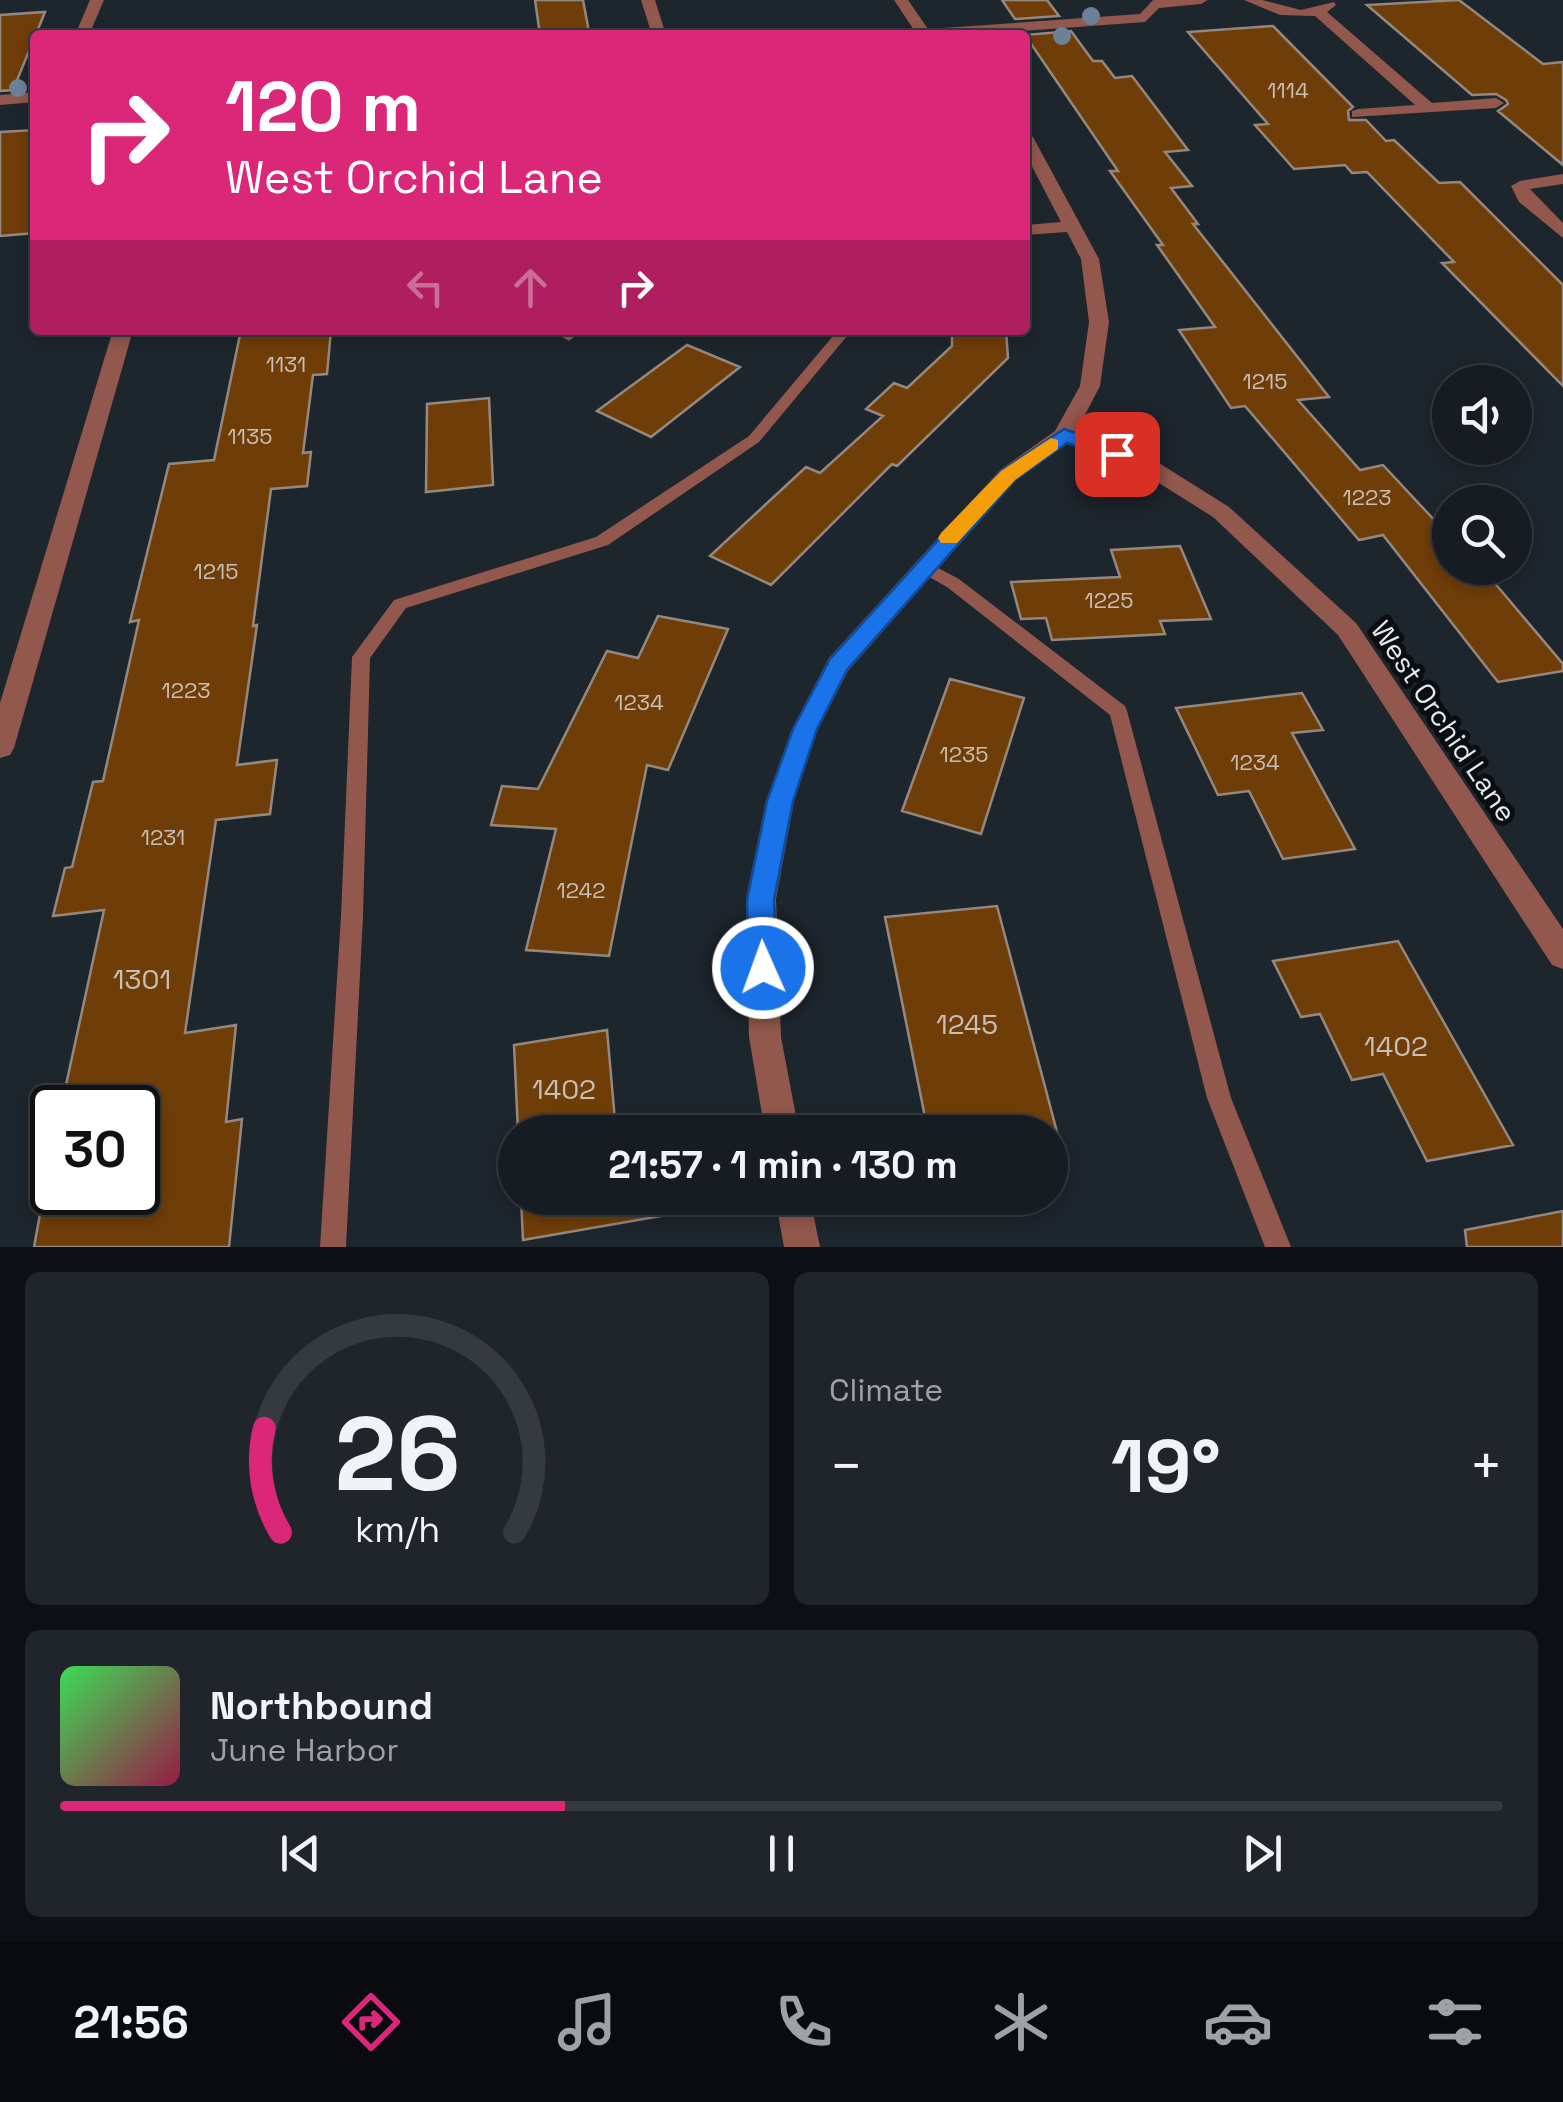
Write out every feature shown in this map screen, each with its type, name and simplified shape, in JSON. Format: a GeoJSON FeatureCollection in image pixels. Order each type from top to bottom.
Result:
{"type":"FeatureCollection","features":[{"type":"Feature","properties":{"kind":"street"},"geometry":{"type":"LineString","coordinates":[[84,30],[97,0]]}},
{"type":"Feature","properties":{"kind":"street"},"geometry":{"type":"LineString","coordinates":[[648,0],[657,30]]}},
{"type":"Feature","properties":{"kind":"street"},"geometry":{"type":"LineString","coordinates":[[901,0],[921,30]]}},
{"type":"Feature","properties":{"kind":"street"},"geometry":{"type":"LineString","coordinates":[[1002,30],[1145,18],[1154,4],[1201,0]]}},
{"type":"Feature","properties":{"kind":"street"},"geometry":{"type":"LineString","coordinates":[[1252,0],[1290,13],[1324,6],[1428,108]]}},
{"type":"Feature","properties":{"kind":"street"},"geometry":{"type":"LineString","coordinates":[[0,100],[30,97]]}},
{"type":"Feature","properties":{"kind":"street"},"geometry":{"type":"LineString","coordinates":[[1358,114],[1496,102]]}},
{"type":"Feature","properties":{"kind":"street"},"geometry":{"type":"LineString","coordinates":[[779,1115],[765,1037],[761,900],[780,801],[805,729],[838,665],[1008,475],[1064,435],[1090,386],[1100,322],[1090,260],[1030,146]]}},
{"type":"Feature","properties":{"kind":"street"},"geometry":{"type":"LineString","coordinates":[[1563,179],[1520,186],[1525,198],[1563,233]]}},
{"type":"Feature","properties":{"kind":"street"},"geometry":{"type":"LineString","coordinates":[[1030,230],[1075,226]]}},
{"type":"Feature","properties":{"kind":"street"},"geometry":{"type":"LineString","coordinates":[[0,748],[123,335]]}},
{"type":"Feature","properties":{"kind":"street","name":"West Orchid Lane"},"geometry":{"type":"LineString","coordinates":[[1064,435],[1143,463],[1221,512],[1348,629],[1563,956]]}},
{"type":"Feature","properties":{"kind":"street"},"geometry":{"type":"LineString","coordinates":[[796,1215],[802,1247]]}},
{"type":"Feature","properties":{"kind":"lane"},"geometry":{"type":"LineString","coordinates":[[333,1247],[352,916],[361,657],[400,604],[602,541],[723,460],[754,439],[841,335]]}},
{"type":"Feature","properties":{"kind":"lane"},"geometry":{"type":"LineString","coordinates":[[923,566],[953,583],[1118,711],[1219,1098],[1278,1247]]}},
{"type":"Feature","properties":{"kind":"building"},"geometry":{"type":"Polygon","coordinates":[[[535,0],[583,0],[589,30],[539,30],[535,0]]]}},
{"type":"Feature","properties":{"kind":"building"},"geometry":{"type":"Polygon","coordinates":[[[1002,0],[1047,0],[1059,16],[1015,19],[1002,0]]]}},
{"type":"Feature","properties":{"kind":"building"},"geometry":{"type":"Polygon","coordinates":[[[1459,0],[1543,64],[1563,62],[1563,165],[1498,111],[1508,104],[1506,100],[1496,94],[1472,95],[1367,5],[1459,0]]]}},
{"type":"Feature","properties":{"kind":"building"},"geometry":{"type":"Polygon","coordinates":[[[45,12],[38,30],[30,30],[30,49],[13,90],[0,91],[0,15],[45,12]]]}},
{"type":"Feature","properties":{"kind":"building"},"geometry":{"type":"Polygon","coordinates":[[[1273,26],[1353,107],[1348,111],[1349,120],[1366,120],[1386,141],[1394,140],[1439,183],[1460,182],[1563,285],[1563,386],[1442,263],[1454,262],[1367,172],[1352,173],[1345,165],[1294,169],[1255,125],[1268,124],[1188,32],[1273,26]]]}},
{"type":"Feature","properties":{"kind":"building"},"geometry":{"type":"Polygon","coordinates":[[[1071,31],[1093,61],[1102,61],[1115,78],[1132,76],[1188,150],[1165,152],[1192,186],[1171,188],[1198,224],[1193,224],[1329,397],[1298,400],[1360,470],[1383,465],[1432,518],[1432,585],[1496,585],[1563,664],[1563,671],[1498,682],[1383,535],[1359,540],[1245,406],[1231,408],[1179,330],[1215,327],[1157,245],[1163,245],[1110,171],[1118,171],[1030,42],[1030,35],[1071,31]]]}},
{"type":"Feature","properties":{"kind":"building"},"geometry":{"type":"Polygon","coordinates":[[[30,130],[30,233],[0,236],[0,132],[30,130]]]}},
{"type":"Feature","properties":{"kind":"building"},"geometry":{"type":"Polygon","coordinates":[[[240,335],[331,335],[327,374],[313,375],[303,453],[311,452],[307,486],[271,489],[253,626],[257,625],[237,765],[277,760],[270,814],[216,820],[185,1033],[236,1025],[226,1122],[242,1119],[229,1247],[34,1247],[40,1215],[160,1215],[160,1085],[66,1085],[104,910],[53,916],[65,868],[72,867],[93,782],[103,781],[139,620],[130,622],[169,464],[214,460],[240,335]]]}},
{"type":"Feature","properties":{"kind":"building"},"geometry":{"type":"Polygon","coordinates":[[[952,335],[1006,335],[1008,358],[897,466],[892,464],[771,585],[710,556],[806,467],[820,473],[883,416],[866,409],[894,383],[907,388],[952,346],[952,335]]]}},
{"type":"Feature","properties":{"kind":"building"},"geometry":{"type":"Polygon","coordinates":[[[687,345],[740,367],[651,437],[597,411],[687,345]]]}},
{"type":"Feature","properties":{"kind":"building"},"geometry":{"type":"Polygon","coordinates":[[[489,398],[493,485],[426,492],[427,404],[489,398]]]}},
{"type":"Feature","properties":{"kind":"building"},"geometry":{"type":"Polygon","coordinates":[[[1180,546],[1211,619],[1160,621],[1165,634],[1052,640],[1046,618],[1021,619],[1011,582],[1120,577],[1111,550],[1180,546]]]}},
{"type":"Feature","properties":{"kind":"building"},"geometry":{"type":"Polygon","coordinates":[[[658,616],[728,629],[668,770],[647,765],[609,956],[526,950],[556,829],[491,825],[502,786],[538,789],[607,651],[638,658],[658,616]]]}},
{"type":"Feature","properties":{"kind":"building"},"geometry":{"type":"Polygon","coordinates":[[[950,679],[1024,698],[981,834],[902,811],[950,679]]]}},
{"type":"Feature","properties":{"kind":"building"},"geometry":{"type":"Polygon","coordinates":[[[1302,693],[1323,730],[1292,733],[1355,849],[1283,859],[1249,791],[1218,795],[1176,708],[1302,693]]]}},
{"type":"Feature","properties":{"kind":"building"},"geometry":{"type":"Polygon","coordinates":[[[997,906],[1052,1115],[925,1115],[885,917],[997,906]]]}},
{"type":"Feature","properties":{"kind":"building"},"geometry":{"type":"Polygon","coordinates":[[[1398,941],[1513,1145],[1427,1161],[1383,1074],[1352,1080],[1320,1014],[1301,1017],[1273,961],[1398,941]]]}},
{"type":"Feature","properties":{"kind":"building"},"geometry":{"type":"Polygon","coordinates":[[[607,1030],[614,1115],[517,1115],[514,1045],[607,1030]]]}},
{"type":"Feature","properties":{"kind":"building"},"geometry":{"type":"Polygon","coordinates":[[[1563,1211],[1563,1247],[1467,1247],[1465,1230],[1563,1211]]]}},
{"type":"Feature","properties":{"kind":"building"},"geometry":{"type":"Polygon","coordinates":[[[522,1215],[661,1215],[661,1216],[523,1240],[522,1215]]]}},
{"type":"Feature","properties":{"kind":"slow traffic"},"geometry":{"type":"LineString","coordinates":[[949,538],[1008,475],[1051,444]]}},
{"type":"Feature","properties":{"kind":"route"},"geometry":{"type":"LineString","coordinates":[[763,968],[761,900],[780,801],[805,729],[838,665],[1008,475],[1064,435],[1117,454]]}}]}
